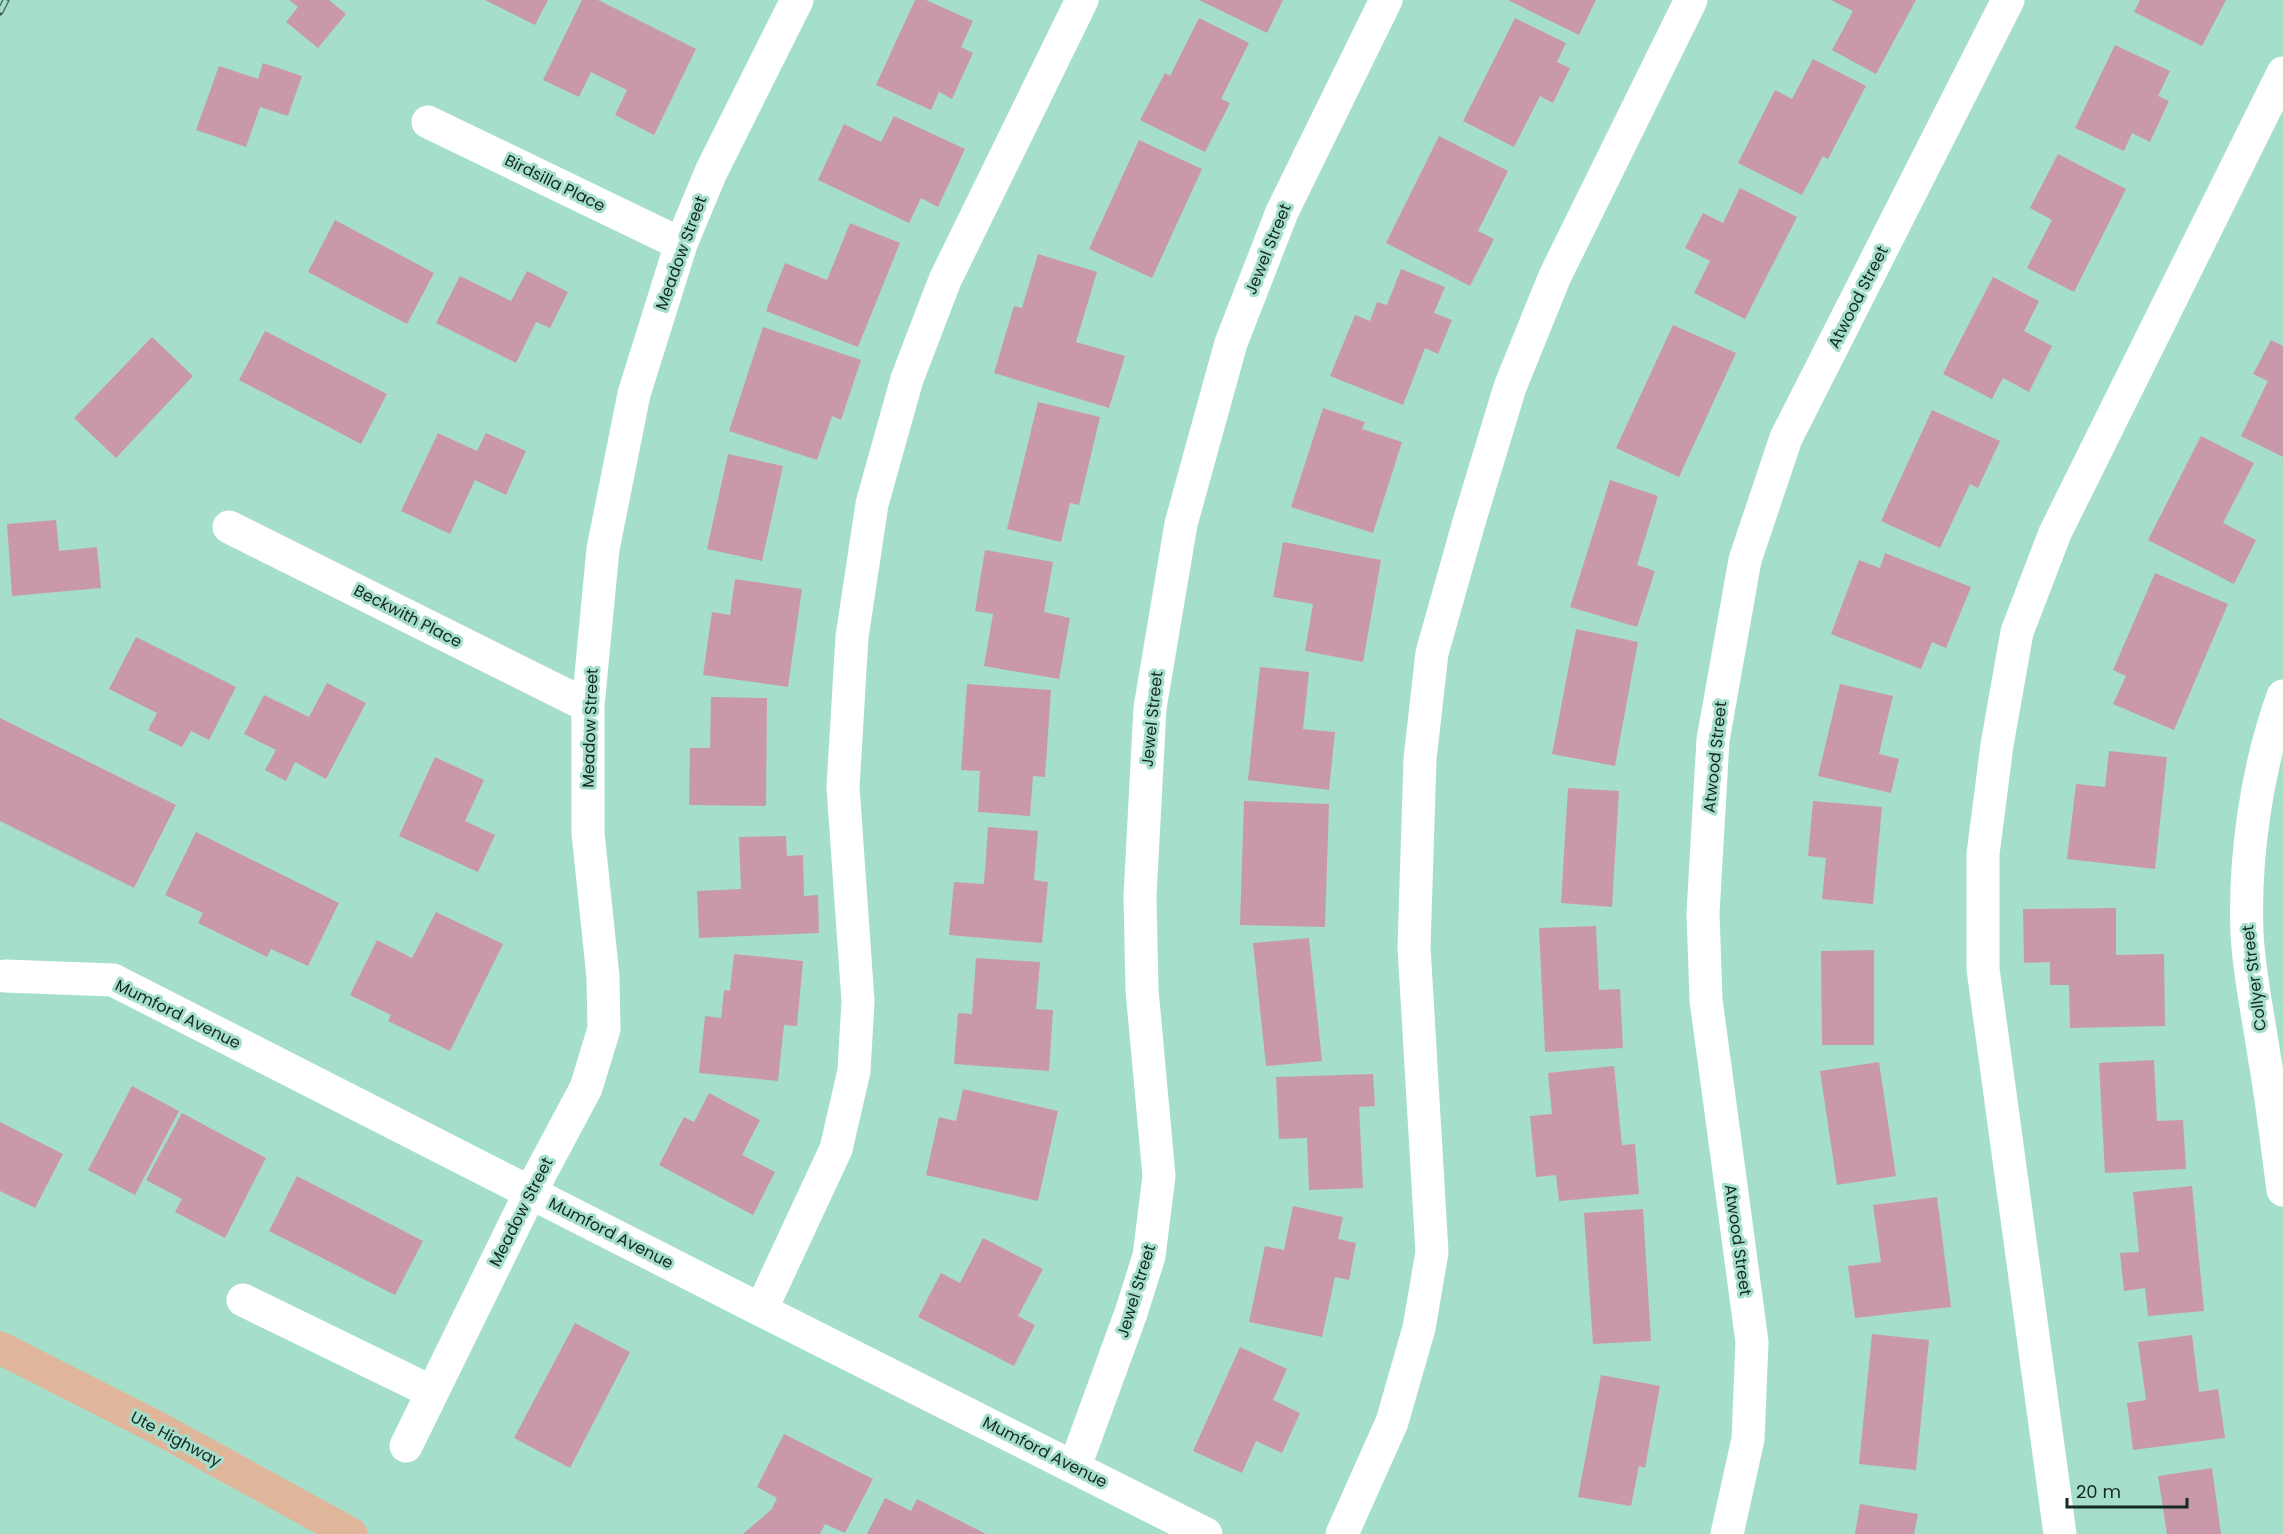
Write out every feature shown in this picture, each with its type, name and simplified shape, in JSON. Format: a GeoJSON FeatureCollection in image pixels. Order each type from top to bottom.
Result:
{"type":"FeatureCollection","features":[{"type":"Feature","properties":{"kind":"main road","name":"Ute Highway"},"geometry":{"type":"LineString","coordinates":[[0,1348],[158,1428],[351,1534]]}},
{"type":"Feature","properties":{"kind":"street","name":"Meadow Street"},"geometry":{"type":"LineString","coordinates":[[406,1446],[531,1191],[586,1088],[604,1029],[603,976],[588,833],[588,706],[603,549],[634,394],[681,244],[711,172],[797,0]]}},
{"type":"Feature","properties":{"kind":"street"},"geometry":{"type":"LineString","coordinates":[[761,1310],[836,1149],[854,1071],[858,1001],[843,787],[852,637],[872,504],[907,379],[945,280],[1082,0]]}},
{"type":"Feature","properties":{"kind":"street","name":"Jewel Street"},"geometry":{"type":"LineString","coordinates":[[1075,1466],[1131,1313],[1149,1256],[1159,1176],[1142,990],[1140,896],[1150,708],[1181,524],[1231,343],[1282,212],[1386,0]]}},
{"type":"Feature","properties":{"kind":"street"},"geometry":{"type":"LineString","coordinates":[[1342,1534],[1392,1422],[1419,1328],[1432,1252],[1414,947],[1420,759],[1432,653],[1469,522],[1519,364],[1554,276],[1691,0]]}},
{"type":"Feature","properties":{"kind":"street","name":"Atwood Street"},"geometry":{"type":"LineString","coordinates":[[1727,1534],[1748,1439],[1752,1342],[1706,1000],[1703,913],[1713,740],[1745,560],[1786,438],[2008,0]]}},
{"type":"Feature","properties":{"kind":"street"},"geometry":{"type":"LineString","coordinates":[[2060,1534],[1983,969],[1983,854],[1997,745],[2017,632],[2055,533],[2283,73]]}},
{"type":"Feature","properties":{"kind":"street","name":"Birdsilla Place"},"geometry":{"type":"LineString","coordinates":[[428,122],[681,244]]}},
{"type":"Feature","properties":{"kind":"street","name":"Beckwith Place"},"geometry":{"type":"LineString","coordinates":[[229,526],[588,706]]}},
{"type":"Feature","properties":{"kind":"street","name":"Collyer Street"},"geometry":{"type":"LineString","coordinates":[[2283,696],[2275,717],[2260,780],[2249,859],[2247,933],[2254,1006],[2264,1054],[2283,1190]]}},
{"type":"Feature","properties":{"kind":"street","name":"Mumford Avenue"},"geometry":{"type":"LineString","coordinates":[[5,976],[113,980],[1206,1534]]}},
{"type":"Feature","properties":{"kind":"street"},"geometry":{"type":"LineString","coordinates":[[243,1300],[432,1392]]}},
{"type":"Feature","properties":{"kind":"building"},"geometry":{"type":"Polygon","coordinates":[[[289,0],[329,0],[346,14],[318,48],[286,22],[298,7],[289,0]]]}},
{"type":"Feature","properties":{"kind":"building"},"geometry":{"type":"Polygon","coordinates":[[[485,0],[548,0],[535,25],[485,0]]]}},
{"type":"Feature","properties":{"kind":"building"},"geometry":{"type":"Polygon","coordinates":[[[582,0],[598,0],[696,49],[654,135],[615,115],[627,90],[591,72],[579,97],[543,80],[582,0]]]}},
{"type":"Feature","properties":{"kind":"building"},"geometry":{"type":"Polygon","coordinates":[[[915,0],[926,0],[973,21],[961,47],[973,53],[952,99],[939,92],[931,110],[876,85],[915,0]]]}},
{"type":"Feature","properties":{"kind":"building"},"geometry":{"type":"Polygon","coordinates":[[[1199,0],[1283,0],[1267,33],[1199,0]]]}},
{"type":"Feature","properties":{"kind":"building"},"geometry":{"type":"Polygon","coordinates":[[[1508,0],[1596,0],[1579,35],[1508,0]]]}},
{"type":"Feature","properties":{"kind":"building"},"geometry":{"type":"Polygon","coordinates":[[[1831,0],[1916,0],[1876,74],[1832,50],[1853,11],[1831,0]]]}},
{"type":"Feature","properties":{"kind":"building"},"geometry":{"type":"Polygon","coordinates":[[[2140,0],[2226,0],[2202,46],[2134,12],[2140,0]]]}},
{"type":"Feature","properties":{"kind":"building"},"geometry":{"type":"Polygon","coordinates":[[[1199,18],[1249,43],[1221,99],[1230,103],[1205,152],[1140,120],[1165,73],[1170,76],[1199,18]]]}},
{"type":"Feature","properties":{"kind":"building"},"geometry":{"type":"Polygon","coordinates":[[[1515,18],[1566,43],[1557,62],[1570,68],[1553,103],[1540,96],[1514,147],[1463,121],[1515,18]]]}},
{"type":"Feature","properties":{"kind":"building"},"geometry":{"type":"Polygon","coordinates":[[[2115,45],[2170,71],[2158,96],[2169,101],[2150,142],[2132,133],[2124,151],[2075,128],[2115,45]]]}},
{"type":"Feature","properties":{"kind":"building"},"geometry":{"type":"Polygon","coordinates":[[[1813,59],[1866,86],[1828,159],[1823,156],[1802,195],[1738,163],[1775,90],[1792,99],[1813,59]]]}},
{"type":"Feature","properties":{"kind":"building"},"geometry":{"type":"Polygon","coordinates":[[[263,63],[302,76],[288,116],[260,107],[246,147],[196,130],[219,66],[258,79],[263,63]]]}},
{"type":"Feature","properties":{"kind":"building"},"geometry":{"type":"Polygon","coordinates":[[[894,116],[965,149],[938,207],[921,198],[909,223],[818,180],[844,124],[881,142],[894,116]]]}},
{"type":"Feature","properties":{"kind":"building"},"geometry":{"type":"Polygon","coordinates":[[[1439,136],[1508,171],[1478,231],[1494,239],[1470,286],[1386,243],[1439,136]]]}},
{"type":"Feature","properties":{"kind":"building"},"geometry":{"type":"Polygon","coordinates":[[[1139,140],[1202,169],[1152,278],[1089,249],[1139,140]]]}},
{"type":"Feature","properties":{"kind":"building"},"geometry":{"type":"Polygon","coordinates":[[[2058,154],[2126,189],[2074,292],[2027,268],[2052,220],[2030,208],[2058,154]]]}},
{"type":"Feature","properties":{"kind":"building"},"geometry":{"type":"Polygon","coordinates":[[[1740,188],[1797,217],[1745,319],[1694,293],[1710,261],[1685,248],[1703,213],[1723,223],[1740,188]]]}},
{"type":"Feature","properties":{"kind":"building"},"geometry":{"type":"Polygon","coordinates":[[[335,220],[434,273],[407,324],[308,272],[335,220]]]}},
{"type":"Feature","properties":{"kind":"building"},"geometry":{"type":"Polygon","coordinates":[[[850,223],[900,243],[858,347],[766,311],[785,263],[827,280],[850,223]]]}},
{"type":"Feature","properties":{"kind":"building"},"geometry":{"type":"Polygon","coordinates":[[[1038,254],[1097,272],[1076,342],[1125,356],[1109,408],[994,373],[1014,306],[1022,308],[1038,254]]]}},
{"type":"Feature","properties":{"kind":"building"},"geometry":{"type":"Polygon","coordinates":[[[1401,269],[1445,287],[1434,313],[1452,320],[1438,354],[1425,348],[1403,405],[1330,376],[1355,315],[1370,321],[1377,302],[1387,305],[1401,269]]]}},
{"type":"Feature","properties":{"kind":"building"},"geometry":{"type":"Polygon","coordinates":[[[527,271],[568,292],[550,328],[536,322],[516,363],[436,323],[460,276],[511,301],[527,271]]]}},
{"type":"Feature","properties":{"kind":"building"},"geometry":{"type":"Polygon","coordinates":[[[1993,277],[2039,301],[2024,331],[2052,346],[2029,392],[2003,378],[1992,399],[1943,374],[1993,277]]]}},
{"type":"Feature","properties":{"kind":"building"},"geometry":{"type":"Polygon","coordinates":[[[1673,325],[1736,353],[1679,477],[1616,448],[1673,325]]]}},
{"type":"Feature","properties":{"kind":"building"},"geometry":{"type":"Polygon","coordinates":[[[763,327],[861,360],[841,420],[832,416],[817,460],[729,431],[763,327]]]}},
{"type":"Feature","properties":{"kind":"building"},"geometry":{"type":"Polygon","coordinates":[[[265,331],[387,394],[361,444],[239,380],[265,331]]]}},
{"type":"Feature","properties":{"kind":"building"},"geometry":{"type":"Polygon","coordinates":[[[152,337],[193,376],[116,458],[74,418],[152,337]]]}},
{"type":"Feature","properties":{"kind":"building"},"geometry":{"type":"Polygon","coordinates":[[[2271,340],[2283,346],[2283,457],[2241,436],[2268,381],[2253,374],[2271,340]]]}},
{"type":"Feature","properties":{"kind":"building"},"geometry":{"type":"Polygon","coordinates":[[[1038,402],[1100,417],[1079,505],[1070,503],[1061,542],[1007,529],[1038,402]]]}},
{"type":"Feature","properties":{"kind":"building"},"geometry":{"type":"Polygon","coordinates":[[[1323,408],[1365,422],[1362,429],[1402,442],[1373,533],[1291,507],[1323,408]]]}},
{"type":"Feature","properties":{"kind":"building"},"geometry":{"type":"Polygon","coordinates":[[[1932,410],[2000,441],[1978,488],[1970,484],[1940,548],[1881,521],[1932,410]]]}},
{"type":"Feature","properties":{"kind":"building"},"geometry":{"type":"Polygon","coordinates":[[[438,433],[477,451],[486,433],[526,451],[506,495],[475,480],[450,534],[401,511],[438,433]]]}},
{"type":"Feature","properties":{"kind":"building"},"geometry":{"type":"Polygon","coordinates":[[[2201,436],[2254,463],[2223,523],[2256,540],[2234,584],[2148,540],[2201,436]]]}},
{"type":"Feature","properties":{"kind":"building"},"geometry":{"type":"Polygon","coordinates":[[[728,454],[783,466],[762,561],[707,549],[728,454]]]}},
{"type":"Feature","properties":{"kind":"building"},"geometry":{"type":"Polygon","coordinates":[[[1610,480],[1658,496],[1637,565],[1655,571],[1637,627],[1570,607],[1610,480]]]}},
{"type":"Feature","properties":{"kind":"building"},"geometry":{"type":"Polygon","coordinates":[[[56,520],[59,551],[97,547],[101,588],[12,596],[7,524],[56,520]]]}},
{"type":"Feature","properties":{"kind":"building"},"geometry":{"type":"Polygon","coordinates":[[[1283,542],[1381,560],[1363,662],[1305,651],[1313,604],[1273,597],[1283,542]]]}},
{"type":"Feature","properties":{"kind":"building"},"geometry":{"type":"Polygon","coordinates":[[[985,550],[1053,562],[1044,612],[1070,618],[1059,679],[984,666],[993,614],[975,611],[985,550]]]}},
{"type":"Feature","properties":{"kind":"building"},"geometry":{"type":"Polygon","coordinates":[[[1885,553],[1971,587],[1946,648],[1932,642],[1921,669],[1831,634],[1859,560],[1880,568],[1885,553]]]}},
{"type":"Feature","properties":{"kind":"building"},"geometry":{"type":"Polygon","coordinates":[[[2155,573],[2228,604],[2174,730],[2113,704],[2126,676],[2113,670],[2155,573]]]}},
{"type":"Feature","properties":{"kind":"building"},"geometry":{"type":"Polygon","coordinates":[[[735,579],[802,589],[788,687],[703,675],[712,612],[730,615],[735,579]]]}},
{"type":"Feature","properties":{"kind":"building"},"geometry":{"type":"Polygon","coordinates":[[[1576,629],[1638,642],[1615,766],[1552,754],[1576,629]]]}},
{"type":"Feature","properties":{"kind":"building"},"geometry":{"type":"Polygon","coordinates":[[[136,637],[236,687],[209,740],[191,731],[182,747],[148,730],[157,713],[109,689],[136,637]]]}},
{"type":"Feature","properties":{"kind":"building"},"geometry":{"type":"Polygon","coordinates":[[[1260,667],[1309,672],[1303,729],[1335,732],[1329,790],[1248,780],[1260,667]]]}},
{"type":"Feature","properties":{"kind":"building"},"geometry":{"type":"Polygon","coordinates":[[[327,683],[366,703],[326,779],[295,762],[286,781],[265,770],[276,750],[244,734],[264,695],[309,717],[327,683]]]}},
{"type":"Feature","properties":{"kind":"building"},"geometry":{"type":"Polygon","coordinates":[[[967,684],[1051,690],[1045,777],[1033,776],[1030,816],[978,812],[980,771],[961,770],[967,684]]]}},
{"type":"Feature","properties":{"kind":"building"},"geometry":{"type":"Polygon","coordinates":[[[1840,684],[1893,696],[1879,754],[1899,759],[1891,793],[1818,776],[1840,684]]]}},
{"type":"Feature","properties":{"kind":"building"},"geometry":{"type":"Polygon","coordinates":[[[711,697],[767,698],[766,806],[689,805],[690,748],[710,748],[711,697]]]}},
{"type":"Feature","properties":{"kind":"building"},"geometry":{"type":"Polygon","coordinates":[[[0,718],[176,805],[134,888],[0,821],[0,718]]]}},
{"type":"Feature","properties":{"kind":"building"},"geometry":{"type":"Polygon","coordinates":[[[2109,751],[2167,757],[2155,869],[2067,859],[2076,784],[2105,787],[2109,751]]]}},
{"type":"Feature","properties":{"kind":"building"},"geometry":{"type":"Polygon","coordinates":[[[435,757],[484,780],[465,821],[495,835],[478,872],[399,836],[435,757]]]}},
{"type":"Feature","properties":{"kind":"building"},"geometry":{"type":"Polygon","coordinates":[[[1568,788],[1619,791],[1612,907],[1561,903],[1568,788]]]}},
{"type":"Feature","properties":{"kind":"building"},"geometry":{"type":"Polygon","coordinates":[[[1244,801],[1329,804],[1325,927],[1240,925],[1244,801]]]}},
{"type":"Feature","properties":{"kind":"building"},"geometry":{"type":"Polygon","coordinates":[[[1813,801],[1882,807],[1873,904],[1822,899],[1826,858],[1808,856],[1813,801]]]}},
{"type":"Feature","properties":{"kind":"building"},"geometry":{"type":"Polygon","coordinates":[[[988,827],[1038,831],[1034,880],[1048,882],[1042,943],[949,935],[954,882],[984,884],[988,827]]]}},
{"type":"Feature","properties":{"kind":"building"},"geometry":{"type":"Polygon","coordinates":[[[196,832],[339,903],[308,966],[271,949],[267,957],[198,923],[203,913],[165,895],[196,832]]]}},
{"type":"Feature","properties":{"kind":"building"},"geometry":{"type":"Polygon","coordinates":[[[786,836],[787,856],[803,855],[804,896],[818,895],[819,933],[699,938],[697,891],[741,889],[739,837],[786,836]]]}},
{"type":"Feature","properties":{"kind":"building"},"geometry":{"type":"Polygon","coordinates":[[[2116,908],[2116,955],[2164,954],[2165,1026],[2070,1028],[2069,985],[2050,985],[2050,962],[2024,963],[2023,909],[2116,908]]]}},
{"type":"Feature","properties":{"kind":"building"},"geometry":{"type":"Polygon","coordinates":[[[436,912],[503,944],[450,1051],[388,1021],[391,1015],[350,995],[377,940],[412,958],[436,912]]]}},
{"type":"Feature","properties":{"kind":"building"},"geometry":{"type":"Polygon","coordinates":[[[1596,926],[1599,990],[1620,989],[1623,1048],[1545,1052],[1539,928],[1596,926]]]}},
{"type":"Feature","properties":{"kind":"building"},"geometry":{"type":"Polygon","coordinates":[[[1309,938],[1322,1061],[1266,1066],[1253,943],[1309,938]]]}},
{"type":"Feature","properties":{"kind":"building"},"geometry":{"type":"Polygon","coordinates":[[[1874,950],[1874,1045],[1822,1045],[1821,951],[1874,950]]]}},
{"type":"Feature","properties":{"kind":"building"},"geometry":{"type":"Polygon","coordinates":[[[734,954],[803,961],[797,1026],[784,1025],[778,1081],[699,1073],[705,1016],[721,1018],[724,990],[730,991],[734,954]]]}},
{"type":"Feature","properties":{"kind":"building"},"geometry":{"type":"Polygon","coordinates":[[[976,958],[1040,962],[1036,1009],[1053,1010],[1049,1071],[954,1064],[958,1013],[972,1014],[976,958]]]}},
{"type":"Feature","properties":{"kind":"building"},"geometry":{"type":"Polygon","coordinates":[[[2154,1060],[2157,1121],[2183,1120],[2186,1169],[2105,1173],[2099,1063],[2154,1060]]]}},
{"type":"Feature","properties":{"kind":"building"},"geometry":{"type":"Polygon","coordinates":[[[1879,1062],[1896,1176],[1837,1185],[1820,1071],[1879,1062]]]}},
{"type":"Feature","properties":{"kind":"building"},"geometry":{"type":"Polygon","coordinates":[[[1614,1066],[1622,1145],[1635,1144],[1639,1194],[1559,1201],[1556,1175],[1536,1177],[1530,1116],[1552,1114],[1548,1073],[1614,1066]]]}},
{"type":"Feature","properties":{"kind":"building"},"geometry":{"type":"Polygon","coordinates":[[[1373,1074],[1375,1106],[1359,1107],[1363,1188],[1309,1190],[1307,1138],[1279,1139],[1276,1077],[1373,1074]]]}},
{"type":"Feature","properties":{"kind":"building"},"geometry":{"type":"Polygon","coordinates":[[[132,1086],[179,1111],[135,1195],[88,1170],[132,1086]]]}},
{"type":"Feature","properties":{"kind":"building"},"geometry":{"type":"Polygon","coordinates":[[[963,1089],[1058,1111],[1038,1201],[926,1175],[939,1117],[956,1121],[963,1089]]]}},
{"type":"Feature","properties":{"kind":"building"},"geometry":{"type":"Polygon","coordinates":[[[709,1093],[760,1120],[742,1155],[775,1172],[753,1215],[659,1165],[684,1117],[694,1122],[709,1093]]]}},
{"type":"Feature","properties":{"kind":"building"},"geometry":{"type":"Polygon","coordinates":[[[182,1113],[266,1158],[225,1238],[175,1212],[182,1199],[146,1180],[182,1113]]]}},
{"type":"Feature","properties":{"kind":"building"},"geometry":{"type":"Polygon","coordinates":[[[0,1122],[63,1154],[35,1208],[0,1191],[0,1122]]]}},
{"type":"Feature","properties":{"kind":"building"},"geometry":{"type":"Polygon","coordinates":[[[297,1176],[423,1241],[395,1295],[269,1231],[297,1176]]]}},
{"type":"Feature","properties":{"kind":"building"},"geometry":{"type":"Polygon","coordinates":[[[2192,1186],[2204,1311],[2148,1316],[2145,1288],[2124,1291],[2120,1253],[2139,1252],[2133,1192],[2192,1186]]]}},
{"type":"Feature","properties":{"kind":"building"},"geometry":{"type":"Polygon","coordinates":[[[1937,1197],[1951,1307],[1855,1318],[1848,1266],[1881,1262],[1873,1205],[1937,1197]]]}},
{"type":"Feature","properties":{"kind":"building"},"geometry":{"type":"Polygon","coordinates":[[[1293,1206],[1343,1217],[1338,1239],[1356,1243],[1349,1280],[1335,1277],[1322,1337],[1249,1322],[1265,1246],[1284,1250],[1293,1206]]]}},
{"type":"Feature","properties":{"kind":"building"},"geometry":{"type":"Polygon","coordinates":[[[1643,1209],[1651,1341],[1593,1344],[1584,1213],[1643,1209]]]}},
{"type":"Feature","properties":{"kind":"building"},"geometry":{"type":"Polygon","coordinates":[[[983,1238],[1043,1269],[1018,1316],[1035,1325],[1014,1366],[918,1317],[941,1273],[960,1283],[983,1238]]]}},
{"type":"Feature","properties":{"kind":"building"},"geometry":{"type":"Polygon","coordinates":[[[575,1323],[630,1352],[570,1468],[514,1438],[575,1323]]]}},
{"type":"Feature","properties":{"kind":"building"},"geometry":{"type":"Polygon","coordinates":[[[1872,1334],[1929,1340],[1916,1470],[1859,1464],[1872,1334]]]}},
{"type":"Feature","properties":{"kind":"building"},"geometry":{"type":"Polygon","coordinates":[[[2192,1335],[2199,1392],[2218,1389],[2225,1438],[2133,1450],[2127,1403],[2146,1400],[2138,1342],[2192,1335]]]}},
{"type":"Feature","properties":{"kind":"building"},"geometry":{"type":"Polygon","coordinates":[[[1240,1347],[1287,1369],[1273,1400],[1300,1413],[1282,1453],[1256,1441],[1242,1473],[1193,1451],[1240,1347]]]}},
{"type":"Feature","properties":{"kind":"building"},"geometry":{"type":"Polygon","coordinates":[[[1601,1375],[1660,1386],[1645,1468],[1639,1466],[1631,1506],[1578,1497],[1601,1375]]]}},
{"type":"Feature","properties":{"kind":"building"},"geometry":{"type":"Polygon","coordinates":[[[784,1434],[873,1479],[845,1533],[825,1524],[820,1534],[743,1534],[772,1509],[777,1498],[757,1487],[784,1434]]]}},
{"type":"Feature","properties":{"kind":"building"},"geometry":{"type":"Polygon","coordinates":[[[2212,1468],[2221,1534],[2167,1534],[2158,1476],[2212,1468]]]}},
{"type":"Feature","properties":{"kind":"building"},"geometry":{"type":"Polygon","coordinates":[[[885,1498],[911,1511],[917,1499],[986,1534],[867,1534],[885,1498]]]}},
{"type":"Feature","properties":{"kind":"building"},"geometry":{"type":"Polygon","coordinates":[[[1860,1504],[1918,1514],[1914,1534],[1855,1534],[1860,1504]]]}},
{"type":"Feature","properties":{"kind":"railway"},"geometry":{"type":"LineString","coordinates":[[0,12],[6,0]]}}]}
